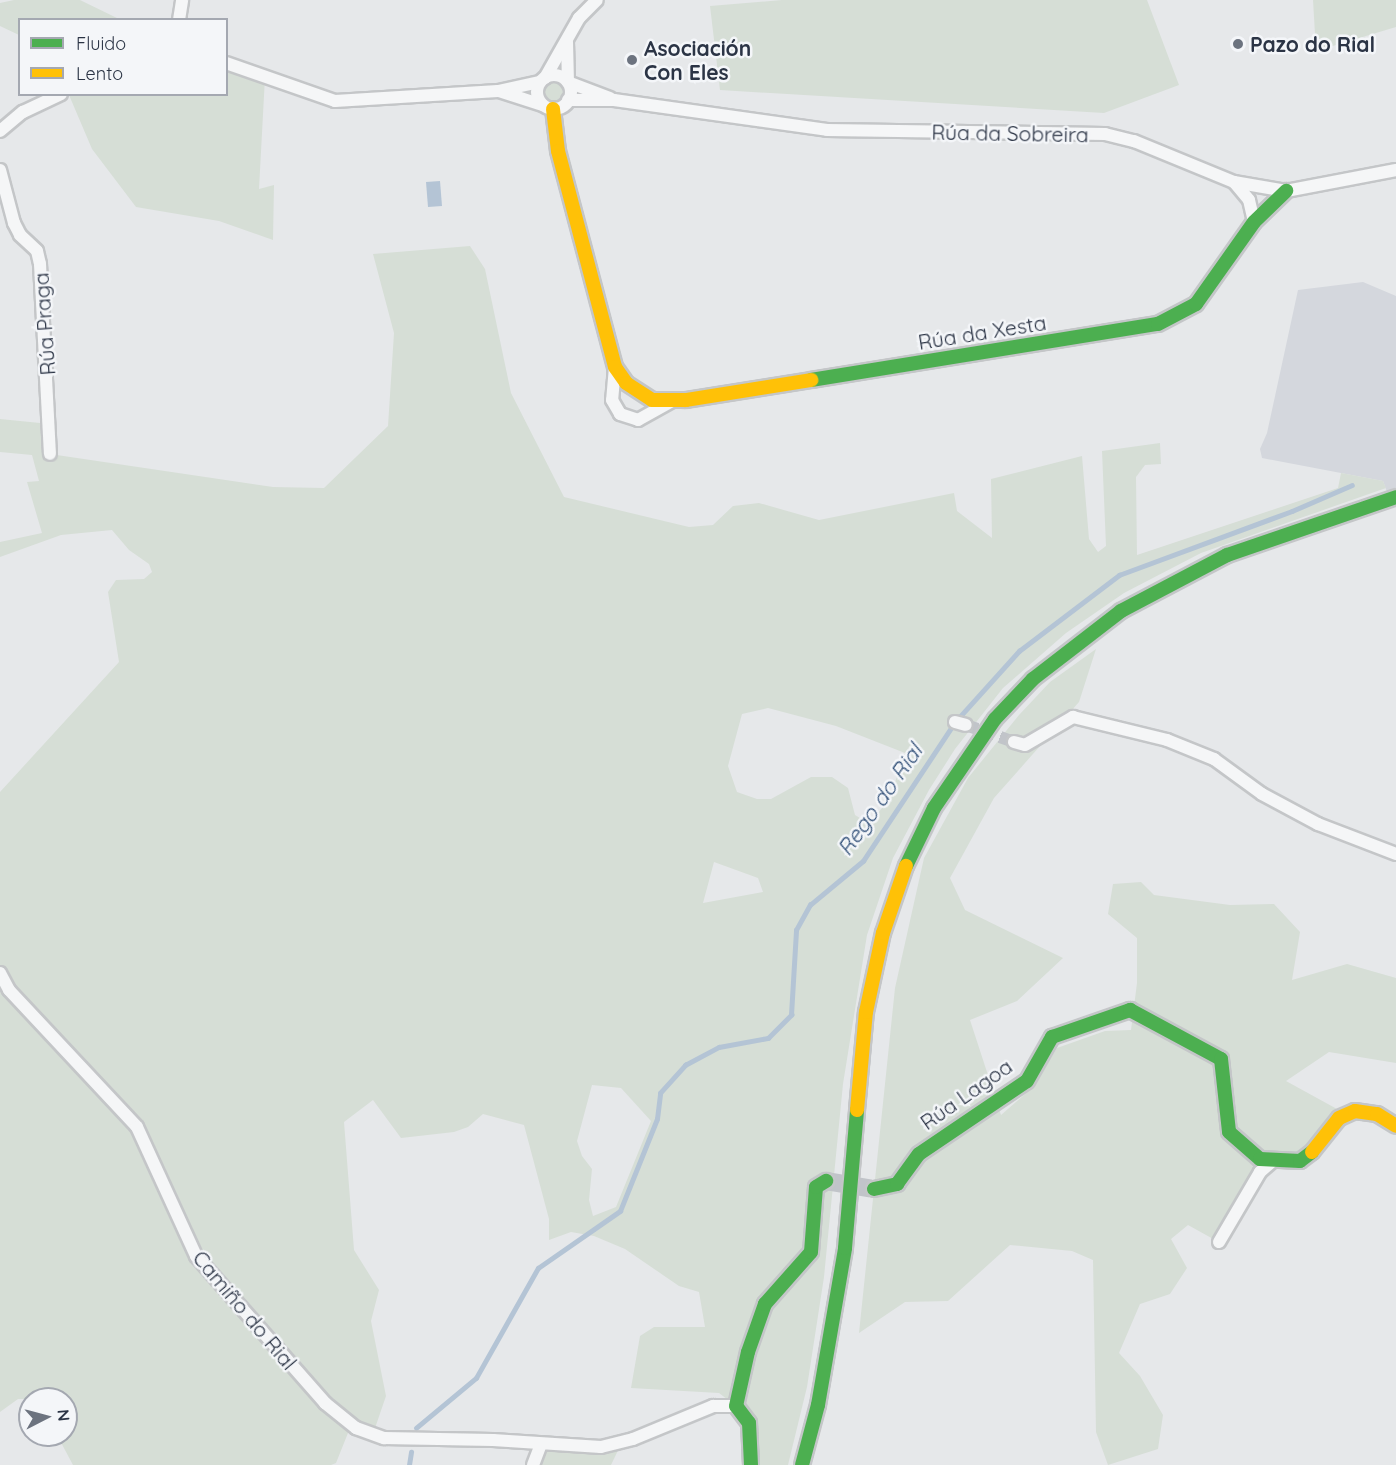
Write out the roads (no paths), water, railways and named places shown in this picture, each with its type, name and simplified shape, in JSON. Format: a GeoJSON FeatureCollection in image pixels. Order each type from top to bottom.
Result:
{"type":"FeatureCollection","features":[{"type":"Feature","properties":{"kind":"street"},"geometry":{"type":"LineString","coordinates":[[179,18],[182,0]]}},
{"type":"Feature","properties":{"kind":"street"},"geometry":{"type":"LineString","coordinates":[[548,107],[536,94],[584,11],[597,0]]}},
{"type":"Feature","properties":{"kind":"street"},"geometry":{"type":"LineString","coordinates":[[498,91],[548,107],[568,100],[567,42]]}},
{"type":"Feature","properties":{"kind":"street"},"geometry":{"type":"LineString","coordinates":[[228,64],[335,100],[498,91],[559,76],[568,82]]}},
{"type":"Feature","properties":{"kind":"street","name":"Rúa da Sobreira"},"geometry":{"type":"LineString","coordinates":[[568,82],[614,100]]}},
{"type":"Feature","properties":{"kind":"street"},"geometry":{"type":"LineString","coordinates":[[0,131],[23,112],[57,96]]}},
{"type":"Feature","properties":{"kind":"street","name":"Rúa da Sobreira"},"geometry":{"type":"LineString","coordinates":[[568,100],[614,100],[827,130],[1105,134],[1134,141],[1234,182],[1286,191],[1396,170]]}},
{"type":"Feature","properties":{"kind":"street","name":"Rúa da Xesta"},"geometry":{"type":"LineString","coordinates":[[548,107],[615,367],[612,400],[620,414],[638,420],[671,402]]}},
{"type":"Feature","properties":{"kind":"street","name":"Rúa Praga"},"geometry":{"type":"LineString","coordinates":[[0,170],[14,223],[20,235],[37,251],[40,264],[50,454]]}},
{"type":"Feature","properties":{"kind":"street"},"geometry":{"type":"LineString","coordinates":[[1234,182],[1249,200],[1254,222]]}},
{"type":"Feature","properties":{"kind":"street","name":"Rúa da Xesta"},"geometry":{"type":"LineString","coordinates":[[615,367],[637,393],[652,400],[671,402],[1158,324],[1196,304],[1254,222],[1286,191]]}},
{"type":"Feature","properties":{"kind":"street"},"geometry":{"type":"LineString","coordinates":[[802,1465],[818,1405],[845,1248],[866,1012],[884,933],[905,867],[934,808],[1010,703],[1033,679],[1121,611],[1227,555],[1396,497]]}},
{"type":"Feature","properties":{"kind":"street"},"geometry":{"type":"LineString","coordinates":[[1014,742],[1025,745],[1073,717],[1167,740],[1214,759],[1262,794],[1318,824],[1396,854]]}},
{"type":"Feature","properties":{"kind":"street","name":"Camiño do Rial"},"geometry":{"type":"LineString","coordinates":[[0,973],[9,990],[137,1127],[196,1256],[325,1403],[356,1428],[384,1438],[601,1447],[633,1439],[713,1406],[736,1406]]}},
{"type":"Feature","properties":{"kind":"street","name":"Rúa Lagoa"},"geometry":{"type":"LineString","coordinates":[[874,1189],[897,1184],[919,1154],[1027,1081],[1052,1037],[1130,1010],[1221,1059],[1229,1132],[1260,1159],[1300,1161],[1311,1154],[1339,1118],[1354,1111],[1377,1114],[1396,1126]]}},
{"type":"Feature","properties":{"kind":"street"},"geometry":{"type":"LineString","coordinates":[[1219,1242],[1260,1172],[1274,1160]]}},
{"type":"Feature","properties":{"kind":"street"},"geometry":{"type":"LineString","coordinates":[[751,1465],[749,1423],[736,1406],[765,1304],[811,1252],[816,1187],[826,1181]]}},
{"type":"Feature","properties":{"kind":"street"},"geometry":{"type":"LineString","coordinates":[[533,1465],[541,1444]]}},
{"type":"Feature","properties":{"kind":"water"},"geometry":{"type":"Polygon","coordinates":[[[440,181],[442,206],[428,207],[426,182],[440,181]]]}},
{"type":"Feature","properties":{"kind":"waterway","name":"Rego do Rial"},"geometry":{"type":"LineString","coordinates":[[416,1428],[476,1378],[538,1268],[620,1211],[657,1119],[660,1093],[685,1065],[719,1047],[768,1038],[791,1015],[796,930],[810,905],[863,861],[955,722],[1019,651],[1119,575],[1292,511],[1352,485]]}},
{"type":"Feature","properties":{"kind":"waterway","name":"Rego do Rial"},"geometry":{"type":"LineString","coordinates":[[409,1465],[411,1452]]}},
{"type":"Feature","properties":{"kind":"tunnel"},"geometry":{"type":"LineString","coordinates":[[966,725],[1014,742]]}},
{"type":"Feature","properties":{"kind":"tunnel"},"geometry":{"type":"LineString","coordinates":[[826,1181],[874,1189]]}},
{"type":"Feature","properties":{"kind":"place","name":"Pazo do Rial"},"geometry":{"type":"Point","coordinates":[1238,44]}},
{"type":"Feature","properties":{"kind":"place","name":"Asociación Con Eles"},"geometry":{"type":"Point","coordinates":[632,60]}}]}
